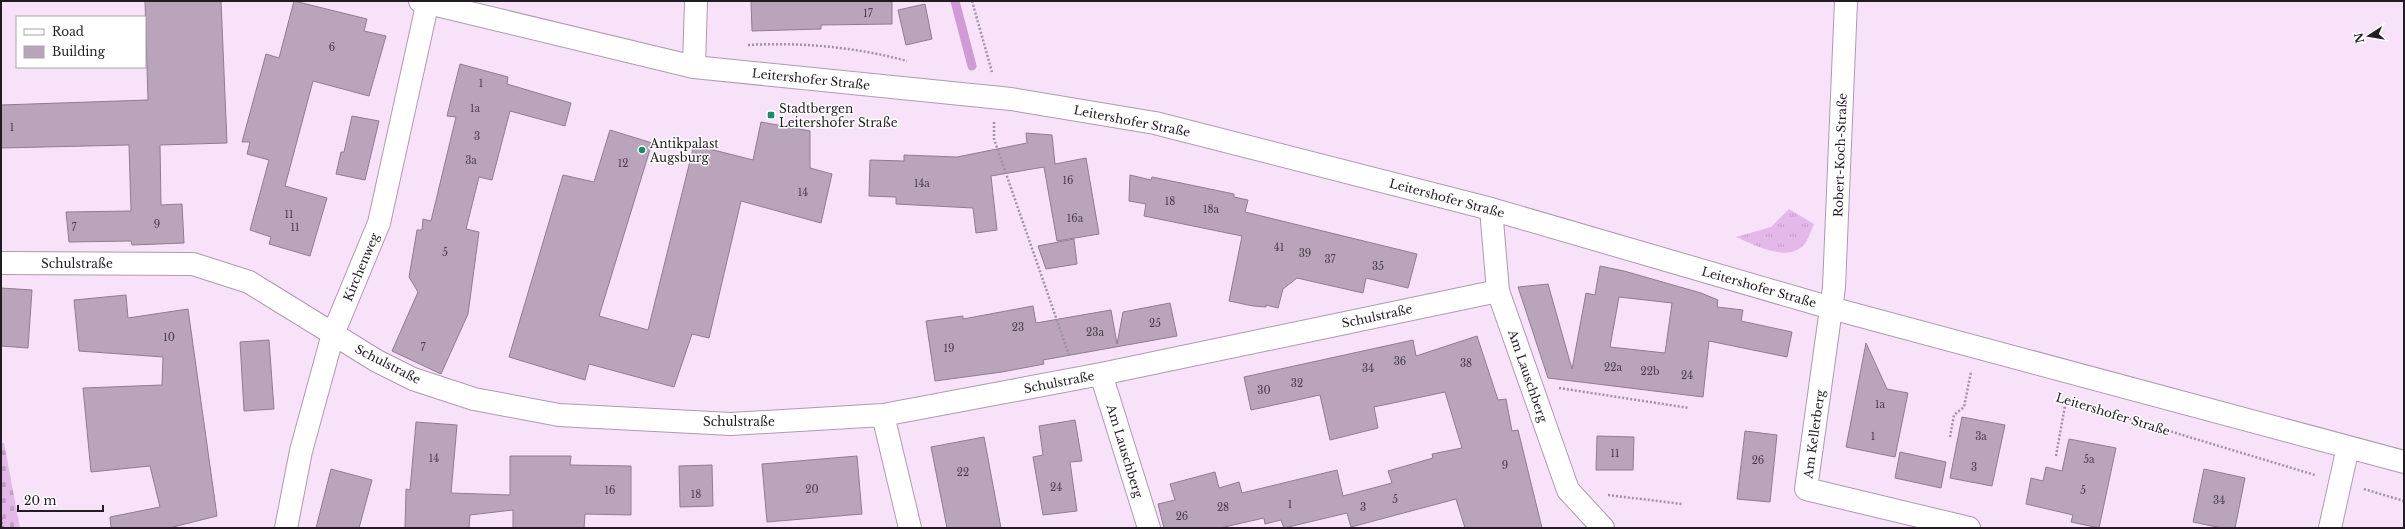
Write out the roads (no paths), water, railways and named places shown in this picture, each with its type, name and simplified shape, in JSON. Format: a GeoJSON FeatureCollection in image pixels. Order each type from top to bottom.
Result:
{"type":"FeatureCollection","features":[{"type":"Feature","properties":{"kind":"street"},"geometry":{"type":"LineString","coordinates":[[694,67],[696,1]]}},
{"type":"Feature","properties":{"kind":"street","name":"Robert-Koch-Straße"},"geometry":{"type":"LineString","coordinates":[[1831,308],[1846,1]]}},
{"type":"Feature","properties":{"kind":"street","name":"Leitershofer Straße"},"geometry":{"type":"LineString","coordinates":[[425,2],[694,67],[992,96],[1155,123],[1491,209],[1831,308],[2404,462]]}},
{"type":"Feature","properties":{"kind":"street","name":"Kirchenweg"},"geometry":{"type":"LineString","coordinates":[[286,528],[301,451],[333,334],[379,223],[425,2]]}},
{"type":"Feature","properties":{"kind":"street","name":"Am Lauschberg"},"geometry":{"type":"LineString","coordinates":[[1491,209],[1498,291],[1568,490],[1603,528]]}},
{"type":"Feature","properties":{"kind":"street","name":"Schulstraße"},"geometry":{"type":"LineString","coordinates":[[1,263],[193,264],[248,282],[376,361],[413,379],[474,399],[559,414],[731,424],[883,415],[1078,379],[1498,291]]}},
{"type":"Feature","properties":{"kind":"street","name":"Am Kellerberg"},"geometry":{"type":"LineString","coordinates":[[1831,308],[1806,490],[1969,528]]}},
{"type":"Feature","properties":{"kind":"street","name":"Am Lauschberg"},"geometry":{"type":"LineString","coordinates":[[1101,374],[1149,528]]}},
{"type":"Feature","properties":{"kind":"street"},"geometry":{"type":"LineString","coordinates":[[883,415],[910,528]]}},
{"type":"Feature","properties":{"kind":"street"},"geometry":{"type":"LineString","coordinates":[[2330,528],[2348,447]]}},
{"type":"Feature","properties":{"kind":"waterway"},"geometry":{"type":"LineString","coordinates":[[955,1],[972,66]]}},
{"type":"Feature","properties":{"kind":"place","name":"Stadtbergen Leitershofer Straße"},"geometry":{"type":"Point","coordinates":[771,115]}},
{"type":"Feature","properties":{"kind":"place","name":"Antikpalast Augsburg"},"geometry":{"type":"Point","coordinates":[642,150]}}]}
